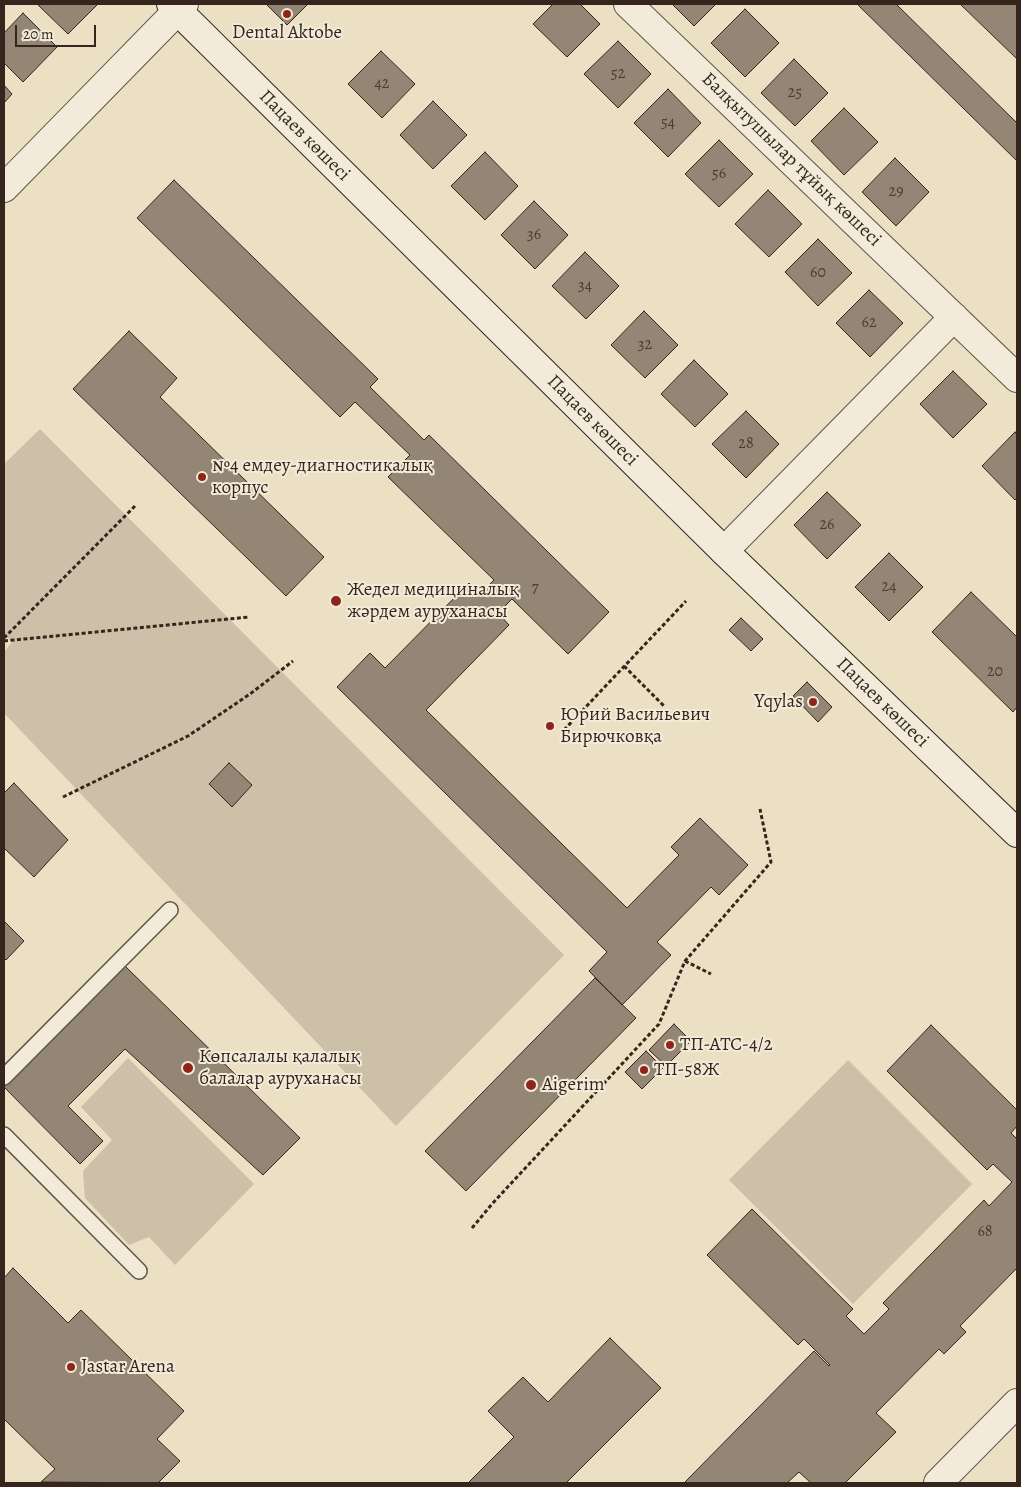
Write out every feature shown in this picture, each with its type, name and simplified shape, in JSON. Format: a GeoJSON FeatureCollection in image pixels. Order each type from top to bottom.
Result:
{"type":"FeatureCollection","features":[{"type":"Feature","properties":{"kind":"street","name":"Балқытушылар тұйық көшесі"},"geometry":{"type":"LineString","coordinates":[[628,4],[1017,378]]}},
{"type":"Feature","properties":{"kind":"street"},"geometry":{"type":"LineString","coordinates":[[4,188],[177,6]]}},
{"type":"Feature","properties":{"kind":"street","name":"Пацаев көшесі"},"geometry":{"type":"LineString","coordinates":[[177,6],[724,551],[1017,833]]}},
{"type":"Feature","properties":{"kind":"street"},"geometry":{"type":"LineString","coordinates":[[724,551],[954,317]]}},
{"type":"Feature","properties":{"kind":"street"},"geometry":{"type":"LineString","coordinates":[[938,1483],[1017,1403]]}},
{"type":"Feature","properties":{"kind":"lane"},"geometry":{"type":"LineString","coordinates":[[4,1077],[170,910]]}},
{"type":"Feature","properties":{"kind":"lane"},"geometry":{"type":"LineString","coordinates":[[4,1135],[139,1271]]}},
{"type":"Feature","properties":{"kind":"path"},"geometry":{"type":"LineString","coordinates":[[4,640],[136,506]]}},
{"type":"Feature","properties":{"kind":"path"},"geometry":{"type":"LineString","coordinates":[[564,730],[686,601]]}},
{"type":"Feature","properties":{"kind":"path"},"geometry":{"type":"LineString","coordinates":[[4,640],[249,617]]}},
{"type":"Feature","properties":{"kind":"path"},"geometry":{"type":"LineString","coordinates":[[63,797],[188,736],[250,694],[293,661]]}},
{"type":"Feature","properties":{"kind":"path"},"geometry":{"type":"LineString","coordinates":[[624,666],[664,706]]}},
{"type":"Feature","properties":{"kind":"path"},"geometry":{"type":"LineString","coordinates":[[472,1228],[659,1024],[685,961],[771,862],[760,809]]}},
{"type":"Feature","properties":{"kind":"path"},"geometry":{"type":"LineString","coordinates":[[685,961],[711,974]]}},
{"type":"Feature","properties":{"kind":"shaded area"},"geometry":{"type":"Polygon","coordinates":[[[40,429],[564,955],[396,1126],[4,713],[4,652],[12,642],[4,634],[4,464],[40,429]]]}},
{"type":"Feature","properties":{"kind":"shaded area"},"geometry":{"type":"Polygon","coordinates":[[[128,1058],[254,1184],[175,1265],[149,1237],[129,1245],[85,1198],[83,1171],[112,1140],[81,1107],[128,1058]]]}},
{"type":"Feature","properties":{"kind":"shaded area"},"geometry":{"type":"Polygon","coordinates":[[[848,1060],[972,1184],[853,1304],[729,1180],[848,1060]]]}},
{"type":"Feature","properties":{"kind":"building"},"geometry":{"type":"Polygon","coordinates":[[[37,4],[98,4],[68,34],[37,4]]]}},
{"type":"Feature","properties":{"kind":"building","name":"Dental Aktobe"},"geometry":{"type":"Polygon","coordinates":[[[266,4],[308,4],[287,25],[266,4]]]}},
{"type":"Feature","properties":{"kind":"building"},"geometry":{"type":"Polygon","coordinates":[[[553,4],[580,4],[600,24],[567,57],[533,24],[553,4]]]}},
{"type":"Feature","properties":{"kind":"building"},"geometry":{"type":"Polygon","coordinates":[[[672,4],[716,4],[694,26],[672,4]]]}},
{"type":"Feature","properties":{"kind":"building"},"geometry":{"type":"Polygon","coordinates":[[[857,4],[896,4],[1017,123],[1017,161],[857,4]]]}},
{"type":"Feature","properties":{"kind":"building"},"geometry":{"type":"Polygon","coordinates":[[[960,4],[1017,4],[1017,59],[960,4]]]}},
{"type":"Feature","properties":{"kind":"building"},"geometry":{"type":"Polygon","coordinates":[[[745,9],[779,43],[745,77],[711,43],[745,9]]]}},
{"type":"Feature","properties":{"kind":"building"},"geometry":{"type":"Polygon","coordinates":[[[23,13],[57,47],[23,82],[4,63],[4,33],[23,13]]]}},
{"type":"Feature","properties":{"kind":"building"},"geometry":{"type":"Polygon","coordinates":[[[618,41],[651,74],[618,108],[584,74],[618,41]]]}},
{"type":"Feature","properties":{"kind":"building"},"geometry":{"type":"Polygon","coordinates":[[[381,51],[415,84],[382,118],[348,84],[381,51]]]}},
{"type":"Feature","properties":{"kind":"building"},"geometry":{"type":"Polygon","coordinates":[[[794,59],[828,93],[795,126],[761,93],[794,59]]]}},
{"type":"Feature","properties":{"kind":"building"},"geometry":{"type":"Polygon","coordinates":[[[4,85],[12,94],[4,103],[4,85]]]}},
{"type":"Feature","properties":{"kind":"building"},"geometry":{"type":"Polygon","coordinates":[[[668,89],[701,123],[668,157],[634,123],[668,89]]]}},
{"type":"Feature","properties":{"kind":"building"},"geometry":{"type":"Polygon","coordinates":[[[433,101],[467,135],[433,169],[400,135],[433,101]]]}},
{"type":"Feature","properties":{"kind":"building"},"geometry":{"type":"Polygon","coordinates":[[[844,108],[878,142],[844,175],[811,141],[844,108]]]}},
{"type":"Feature","properties":{"kind":"building"},"geometry":{"type":"Polygon","coordinates":[[[719,140],[753,174],[719,207],[685,174],[719,140]]]}},
{"type":"Feature","properties":{"kind":"building"},"geometry":{"type":"Polygon","coordinates":[[[485,152],[518,186],[485,220],[451,186],[485,152]]]}},
{"type":"Feature","properties":{"kind":"building"},"geometry":{"type":"Polygon","coordinates":[[[895,158],[929,192],[896,226],[862,192],[895,158]]]}},
{"type":"Feature","properties":{"kind":"building"},"geometry":{"type":"Polygon","coordinates":[[[174,180],[378,379],[370,387],[424,440],[429,435],[609,612],[568,654],[512,599],[498,613],[509,625],[426,710],[627,908],[679,855],[671,847],[700,818],[748,865],[719,895],[711,887],[657,942],[671,955],[622,1005],[589,971],[607,952],[337,687],[370,653],[385,668],[469,583],[480,594],[494,580],[388,477],[410,455],[355,402],[340,417],[137,218],[174,180]]]}},
{"type":"Feature","properties":{"kind":"building"},"geometry":{"type":"Polygon","coordinates":[[[768,190],[802,224],[769,257],[735,224],[768,190]]]}},
{"type":"Feature","properties":{"kind":"building"},"geometry":{"type":"Polygon","coordinates":[[[534,201],[568,235],[535,269],[501,235],[534,201]]]}},
{"type":"Feature","properties":{"kind":"building"},"geometry":{"type":"Polygon","coordinates":[[[818,239],[852,273],[818,306],[785,272],[818,239]]]}},
{"type":"Feature","properties":{"kind":"building"},"geometry":{"type":"Polygon","coordinates":[[[585,252],[619,286],[586,319],[552,286],[585,252]]]}},
{"type":"Feature","properties":{"kind":"building"},"geometry":{"type":"Polygon","coordinates":[[[869,290],[903,323],[870,357],[836,323],[869,290]]]}},
{"type":"Feature","properties":{"kind":"building"},"geometry":{"type":"Polygon","coordinates":[[[644,311],[678,345],[645,378],[611,345],[644,311]]]}},
{"type":"Feature","properties":{"kind":"building","name":"№4 емдеу-диагностикалық корпус"},"geometry":{"type":"Polygon","coordinates":[[[129,331],[177,378],[160,397],[324,557],[286,596],[73,389],[129,331]]]}},
{"type":"Feature","properties":{"kind":"building"},"geometry":{"type":"Polygon","coordinates":[[[694,360],[728,394],[695,427],[661,394],[694,360]]]}},
{"type":"Feature","properties":{"kind":"building"},"geometry":{"type":"Polygon","coordinates":[[[953,371],[987,404],[953,438],[920,404],[953,371]]]}},
{"type":"Feature","properties":{"kind":"building"},"geometry":{"type":"Polygon","coordinates":[[[746,411],[779,444],[746,478],[712,444],[746,411]]]}},
{"type":"Feature","properties":{"kind":"building"},"geometry":{"type":"Polygon","coordinates":[[[1015,432],[1017,435],[1017,498],[1015,500],[982,466],[1015,432]]]}},
{"type":"Feature","properties":{"kind":"building"},"geometry":{"type":"Polygon","coordinates":[[[827,492],[861,525],[827,559],[794,525],[827,492]]]}},
{"type":"Feature","properties":{"kind":"building"},"geometry":{"type":"Polygon","coordinates":[[[889,553],[923,587],[889,621],[855,587],[889,553]]]}},
{"type":"Feature","properties":{"kind":"building"},"geometry":{"type":"Polygon","coordinates":[[[971,592],[1017,637],[1017,707],[1013,712],[932,632],[971,592]]]}},
{"type":"Feature","properties":{"kind":"building"},"geometry":{"type":"Polygon","coordinates":[[[741,618],[763,639],[751,651],[729,630],[741,618]]]}},
{"type":"Feature","properties":{"kind":"building","name":"Yqylas"},"geometry":{"type":"Polygon","coordinates":[[[807,682],[832,707],[818,722],[793,696],[807,682]]]}},
{"type":"Feature","properties":{"kind":"building"},"geometry":{"type":"Polygon","coordinates":[[[229,763],[252,785],[232,807],[209,784],[229,763]]]}},
{"type":"Feature","properties":{"kind":"building"},"geometry":{"type":"Polygon","coordinates":[[[14,783],[68,840],[34,877],[4,848],[4,793],[14,783]]]}},
{"type":"Feature","properties":{"kind":"building"},"geometry":{"type":"Polygon","coordinates":[[[4,921],[24,941],[6,960],[4,958],[4,921]]]}},
{"type":"Feature","properties":{"kind":"building","name":"Көпсалалы қалалық балалар ауруханасы"},"geometry":{"type":"Polygon","coordinates":[[[125,966],[300,1138],[263,1175],[125,1049],[68,1106],[103,1141],[80,1164],[4,1087],[125,966]]]}},
{"type":"Feature","properties":{"kind":"building","name":"Aigerim"},"geometry":{"type":"Polygon","coordinates":[[[595,978],[636,1018],[466,1191],[425,1151],[595,978]]]}},
{"type":"Feature","properties":{"kind":"building","name":"ТП-АТС-4/2"},"geometry":{"type":"Polygon","coordinates":[[[674,1024],[691,1041],[666,1066],[649,1050],[674,1024]]]}},
{"type":"Feature","properties":{"kind":"building"},"geometry":{"type":"Polygon","coordinates":[[[931,1025],[1017,1110],[1017,1126],[1011,1133],[1017,1139],[1017,1268],[960,1326],[966,1332],[944,1354],[939,1349],[876,1413],[896,1432],[845,1483],[811,1483],[799,1472],[787,1483],[684,1483],[814,1351],[830,1365],[804,1339],[798,1345],[707,1255],[752,1209],[853,1309],[846,1316],[864,1334],[889,1309],[883,1303],[984,1200],[989,1206],[1012,1182],[993,1164],[987,1170],[887,1071],[931,1025]]]}},
{"type":"Feature","properties":{"kind":"building","name":"ТП-58Ж"},"geometry":{"type":"Polygon","coordinates":[[[646,1051],[663,1068],[642,1089],[625,1072],[646,1051]]]}},
{"type":"Feature","properties":{"kind":"building","name":"Jastar Arena"},"geometry":{"type":"Polygon","coordinates":[[[13,1268],[68,1323],[81,1310],[184,1411],[157,1439],[180,1461],[158,1483],[41,1482],[55,1469],[4,1419],[4,1278],[13,1268]]]}},
{"type":"Feature","properties":{"kind":"building"},"geometry":{"type":"Polygon","coordinates":[[[610,1338],[661,1388],[566,1483],[468,1483],[514,1437],[488,1411],[523,1377],[548,1402],[610,1338]]]}},
{"type":"Feature","properties":{"kind":"place","name":"Dental Aktobe"},"geometry":{"type":"Point","coordinates":[287,14]}},
{"type":"Feature","properties":{"kind":"place","name":"№4 емдеу-диагностикалық корпус"},"geometry":{"type":"Point","coordinates":[202,477]}},
{"type":"Feature","properties":{"kind":"place","name":"Жедел медициналық жәрдем ауруханасы"},"geometry":{"type":"Point","coordinates":[336,601]}},
{"type":"Feature","properties":{"kind":"place","name":"Yqylas"},"geometry":{"type":"Point","coordinates":[813,702]}},
{"type":"Feature","properties":{"kind":"place","name":"Юрий Васильевич Бирючковқа"},"geometry":{"type":"Point","coordinates":[550,726]}},
{"type":"Feature","properties":{"kind":"place","name":"ТП-АТС-4/2"},"geometry":{"type":"Point","coordinates":[670,1045]}},
{"type":"Feature","properties":{"kind":"place","name":"Көпсалалы қалалық балалар ауруханасы"},"geometry":{"type":"Point","coordinates":[188,1068]}},
{"type":"Feature","properties":{"kind":"place","name":"ТП-58Ж"},"geometry":{"type":"Point","coordinates":[644,1070]}},
{"type":"Feature","properties":{"kind":"place","name":"Aigerim"},"geometry":{"type":"Point","coordinates":[531,1085]}},
{"type":"Feature","properties":{"kind":"place","name":"Jastar Arena"},"geometry":{"type":"Point","coordinates":[71,1367]}}]}
